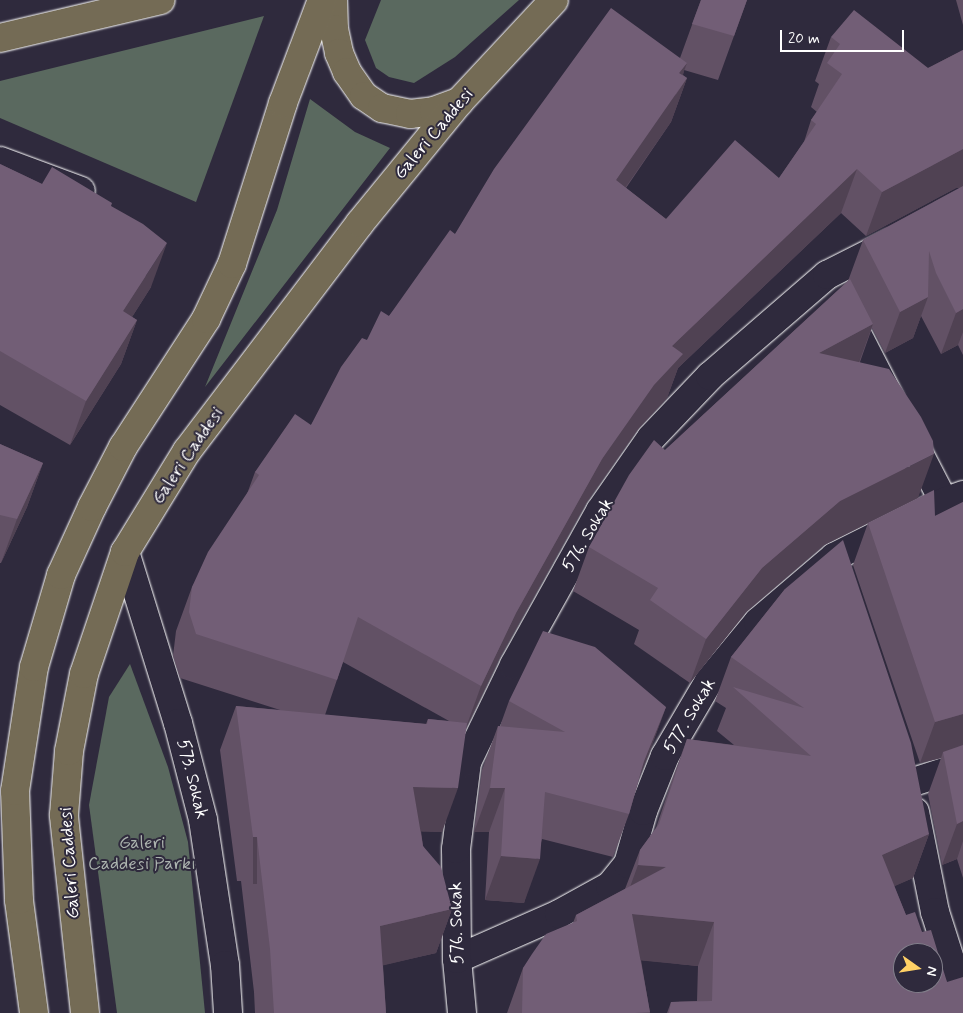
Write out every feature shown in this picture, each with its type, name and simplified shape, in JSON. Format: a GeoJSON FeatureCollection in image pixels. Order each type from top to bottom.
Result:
{"type":"FeatureCollection","features":[{"type":"Feature","properties":{"kind":"main road"},"geometry":{"type":"LineString","coordinates":[[0,38],[161,0]]}},
{"type":"Feature","properties":{"kind":"main road"},"geometry":{"type":"LineString","coordinates":[[34,1013],[18,880],[15,791],[34,667],[61,575],[92,507],[123,447],[206,319],[232,264],[283,103],[322,0]]}},
{"type":"Feature","properties":{"kind":"main road"},"geometry":{"type":"LineString","coordinates":[[333,0],[334,29],[339,54],[347,72],[364,96],[382,108],[410,114],[434,111],[459,102]]}},
{"type":"Feature","properties":{"kind":"main road","name":"Galeri Caddesi"},"geometry":{"type":"LineString","coordinates":[[85,1013],[64,815],[69,751],[84,674],[125,552],[204,428],[360,223],[459,102],[554,0]]}},
{"type":"Feature","properties":{"kind":"street"},"geometry":{"type":"LineString","coordinates":[[0,160],[87,193]]}},
{"type":"Feature","properties":{"kind":"street","name":"576. Sokak"},"geometry":{"type":"LineString","coordinates":[[462,1013],[457,959],[456,849],[467,762],[514,665],[600,511],[651,438],[710,376],[827,275],[912,231]]}},
{"type":"Feature","properties":{"kind":"street"},"geometry":{"type":"LineString","coordinates":[[827,275],[953,498]]}},
{"type":"Feature","properties":{"kind":"street","name":"577. Sokak"},"geometry":{"type":"LineString","coordinates":[[457,959],[559,914],[610,886],[628,864],[642,811],[665,756],[709,681],[758,622],[834,557],[953,498]]}},
{"type":"Feature","properties":{"kind":"street","name":"573. Sokak"},"geometry":{"type":"LineString","coordinates":[[125,552],[176,714],[203,820],[225,964],[228,1013]]}},
{"type":"Feature","properties":{"kind":"street"},"geometry":{"type":"LineString","coordinates":[[834,557],[844,585]]}},
{"type":"Feature","properties":{"kind":"street"},"geometry":{"type":"LineString","coordinates":[[900,755],[910,783],[935,912],[963,1000]]}},
{"type":"Feature","properties":{"kind":"street"},"geometry":{"type":"LineString","coordinates":[[910,783],[963,766]]}},
{"type":"Feature","properties":{"kind":"green space"},"geometry":{"type":"Polygon","coordinates":[[[381,0],[519,0],[455,57],[414,83],[389,77],[376,68],[365,40],[381,0]]]}},
{"type":"Feature","properties":{"kind":"green space"},"geometry":{"type":"Polygon","coordinates":[[[264,16],[196,202],[0,118],[0,81],[264,16]]]}},
{"type":"Feature","properties":{"kind":"green space"},"geometry":{"type":"Polygon","coordinates":[[[310,99],[355,132],[390,148],[205,387],[277,210],[310,99]]]}},
{"type":"Feature","properties":{"kind":"green space","name":"Galeri Caddesi Parkı"},"geometry":{"type":"Polygon","coordinates":[[[130,664],[168,767],[188,842],[205,1013],[117,1013],[89,805],[109,697],[130,664]]]}},
{"type":"Feature","properties":{"kind":"building"},"geometry":{"type":"Polygon","coordinates":[[[701,0],[747,0],[734,36],[692,24],[701,0]]]}},
{"type":"Feature","properties":{"kind":"building"},"geometry":{"type":"Polygon","coordinates":[[[611,8],[687,63],[679,73],[687,78],[616,180],[666,219],[735,140],[779,178],[816,124],[811,120],[842,74],[827,63],[840,44],[831,37],[854,10],[928,68],[963,50],[963,149],[882,192],[857,169],[672,346],[683,354],[654,385],[602,459],[516,613],[481,686],[358,617],[337,680],[196,634],[189,612],[192,587],[208,552],[259,475],[255,472],[295,414],[311,425],[341,367],[362,338],[367,340],[381,311],[389,316],[450,230],[455,234],[494,169],[611,8]]]}},
{"type":"Feature","properties":{"kind":"building"},"geometry":{"type":"Polygon","coordinates":[[[0,164],[42,184],[52,167],[112,203],[111,206],[143,224],[167,243],[123,311],[137,320],[86,401],[0,351],[0,164]]]}},
{"type":"Feature","properties":{"kind":"building"},"geometry":{"type":"Polygon","coordinates":[[[963,186],[963,309],[956,313],[936,273],[929,251],[928,297],[900,312],[863,240],[963,186]]]}},
{"type":"Feature","properties":{"kind":"building"},"geometry":{"type":"Polygon","coordinates":[[[850,279],[873,324],[819,353],[889,369],[921,417],[933,441],[934,454],[840,501],[762,568],[706,639],[650,600],[658,588],[589,547],[629,475],[654,440],[665,450],[850,279]]]}},
{"type":"Feature","properties":{"kind":"building"},"geometry":{"type":"Polygon","coordinates":[[[0,444],[43,463],[17,519],[0,515],[0,444]]]}},
{"type":"Feature","properties":{"kind":"building"},"geometry":{"type":"Polygon","coordinates":[[[934,490],[935,516],[963,502],[963,714],[935,722],[868,523],[934,490]]]}},
{"type":"Feature","properties":{"kind":"building"},"geometry":{"type":"Polygon","coordinates":[[[843,540],[911,743],[929,834],[882,855],[906,915],[915,912],[922,932],[931,930],[935,943],[893,943],[893,993],[943,993],[943,969],[947,982],[963,977],[963,1013],[669,1013],[671,1002],[712,1001],[714,922],[632,914],[650,1012],[522,1013],[523,968],[546,934],[577,921],[576,915],[666,867],[638,865],[640,850],[659,824],[687,739],[811,756],[733,687],[804,708],[731,657],[785,589],[843,540]]]}},
{"type":"Feature","properties":{"kind":"building"},"geometry":{"type":"Polygon","coordinates":[[[543,631],[595,647],[666,707],[644,761],[629,814],[545,792],[540,859],[501,856],[505,788],[490,788],[498,726],[565,732],[509,701],[543,631]]]}},
{"type":"Feature","properties":{"kind":"building"},"geometry":{"type":"Polygon","coordinates":[[[236,706],[427,724],[428,719],[467,723],[458,788],[413,787],[423,846],[441,867],[452,909],[380,926],[386,1013],[274,1013],[270,949],[257,837],[253,837],[236,706]]]}},
{"type":"Feature","properties":{"kind":"building"},"geometry":{"type":"Polygon","coordinates":[[[963,745],[963,821],[957,824],[943,752],[963,745]]]}}]}
